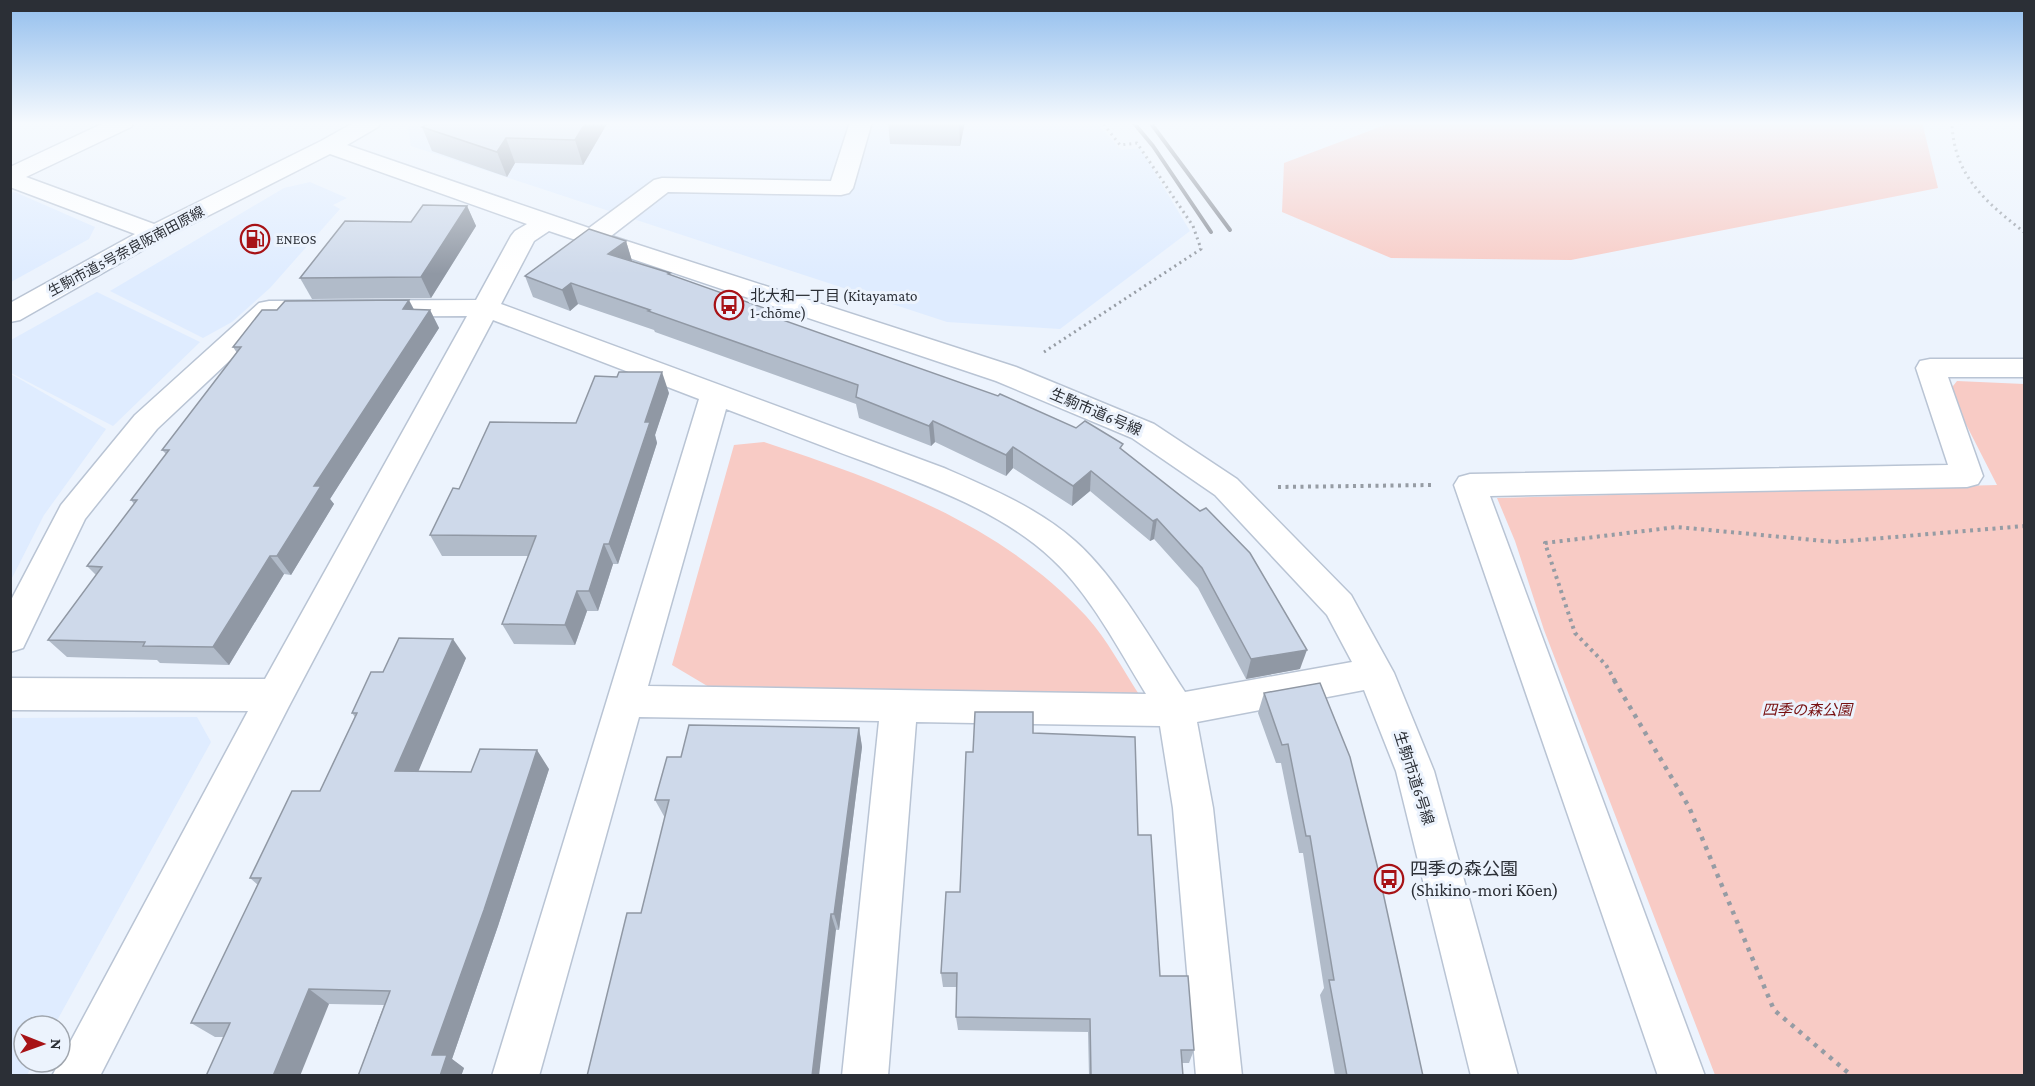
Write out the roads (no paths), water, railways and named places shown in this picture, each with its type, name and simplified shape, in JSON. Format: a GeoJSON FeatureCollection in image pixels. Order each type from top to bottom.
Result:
{"type":"FeatureCollection","features":[{"type":"Feature","properties":{"kind":"street","name":"生駒市道5号奈良阪南田原線"},"geometry":{"type":"LineString","coordinates":[[10,314],[155,233],[276,173]]}},
{"type":"Feature","properties":{"kind":"street","name":"生駒市道6号線"},"geometry":{"type":"LineString","coordinates":[[406,173],[592,238],[1006,374],[1143,431],[1226,487],[1339,605],[1376,673],[1415,771],[1495,1076]]}},
{"type":"Feature","properties":{"kind":"street"},"geometry":{"type":"LineString","coordinates":[[592,238],[662,186],[841,188],[846,173]]}},
{"type":"Feature","properties":{"kind":"street"},"geometry":{"type":"LineString","coordinates":[[10,177],[155,233]]}},
{"type":"Feature","properties":{"kind":"street"},"geometry":{"type":"LineString","coordinates":[[75,1076],[276,695],[524,236],[547,222]]}},
{"type":"Feature","properties":{"kind":"street"},"geometry":{"type":"LineString","coordinates":[[10,639],[72,513],[146,422],[269,309],[487,308],[933,476],[990,501],[1045,535],[1065,551],[1106,600],[1176,710],[1193,808],[1219,1076]]}},
{"type":"Feature","properties":{"kind":"street"},"geometry":{"type":"LineString","coordinates":[[1682,1076],[1470,485],[1967,476],[1930,368],[2025,368]]}},
{"type":"Feature","properties":{"kind":"street"},"geometry":{"type":"LineString","coordinates":[[515,1076],[715,394]]}},
{"type":"Feature","properties":{"kind":"street"},"geometry":{"type":"LineString","coordinates":[[627,700],[1176,710],[1376,673]]}},
{"type":"Feature","properties":{"kind":"street"},"geometry":{"type":"LineString","coordinates":[[10,694],[276,695]]}},
{"type":"Feature","properties":{"kind":"street"},"geometry":{"type":"LineString","coordinates":[[865,1076],[899,706]]}},
{"type":"Feature","properties":{"kind":"railway"},"geometry":{"type":"LineString","coordinates":[[1171,173],[1211,232]]}},
{"type":"Feature","properties":{"kind":"railway"},"geometry":{"type":"LineString","coordinates":[[1188,173],[1230,230]]}},
{"type":"Feature","properties":{"kind":"place","name":"ENEOS"},"geometry":{"type":"Point","coordinates":[255,239]}},
{"type":"Feature","properties":{"kind":"place","name":"北大和一丁目 (Kitayamato 1-chōme)"},"geometry":{"type":"Point","coordinates":[729,305]}},
{"type":"Feature","properties":{"kind":"place","name":"四季の森公園 (Shikino-mori Kōen)"},"geometry":{"type":"Point","coordinates":[1389,879]}},
{"type":"Feature","properties":{"kind":"park label","name":"四季の森公園"},"geometry":{"type":"Point","coordinates":[1807,710]}}]}
